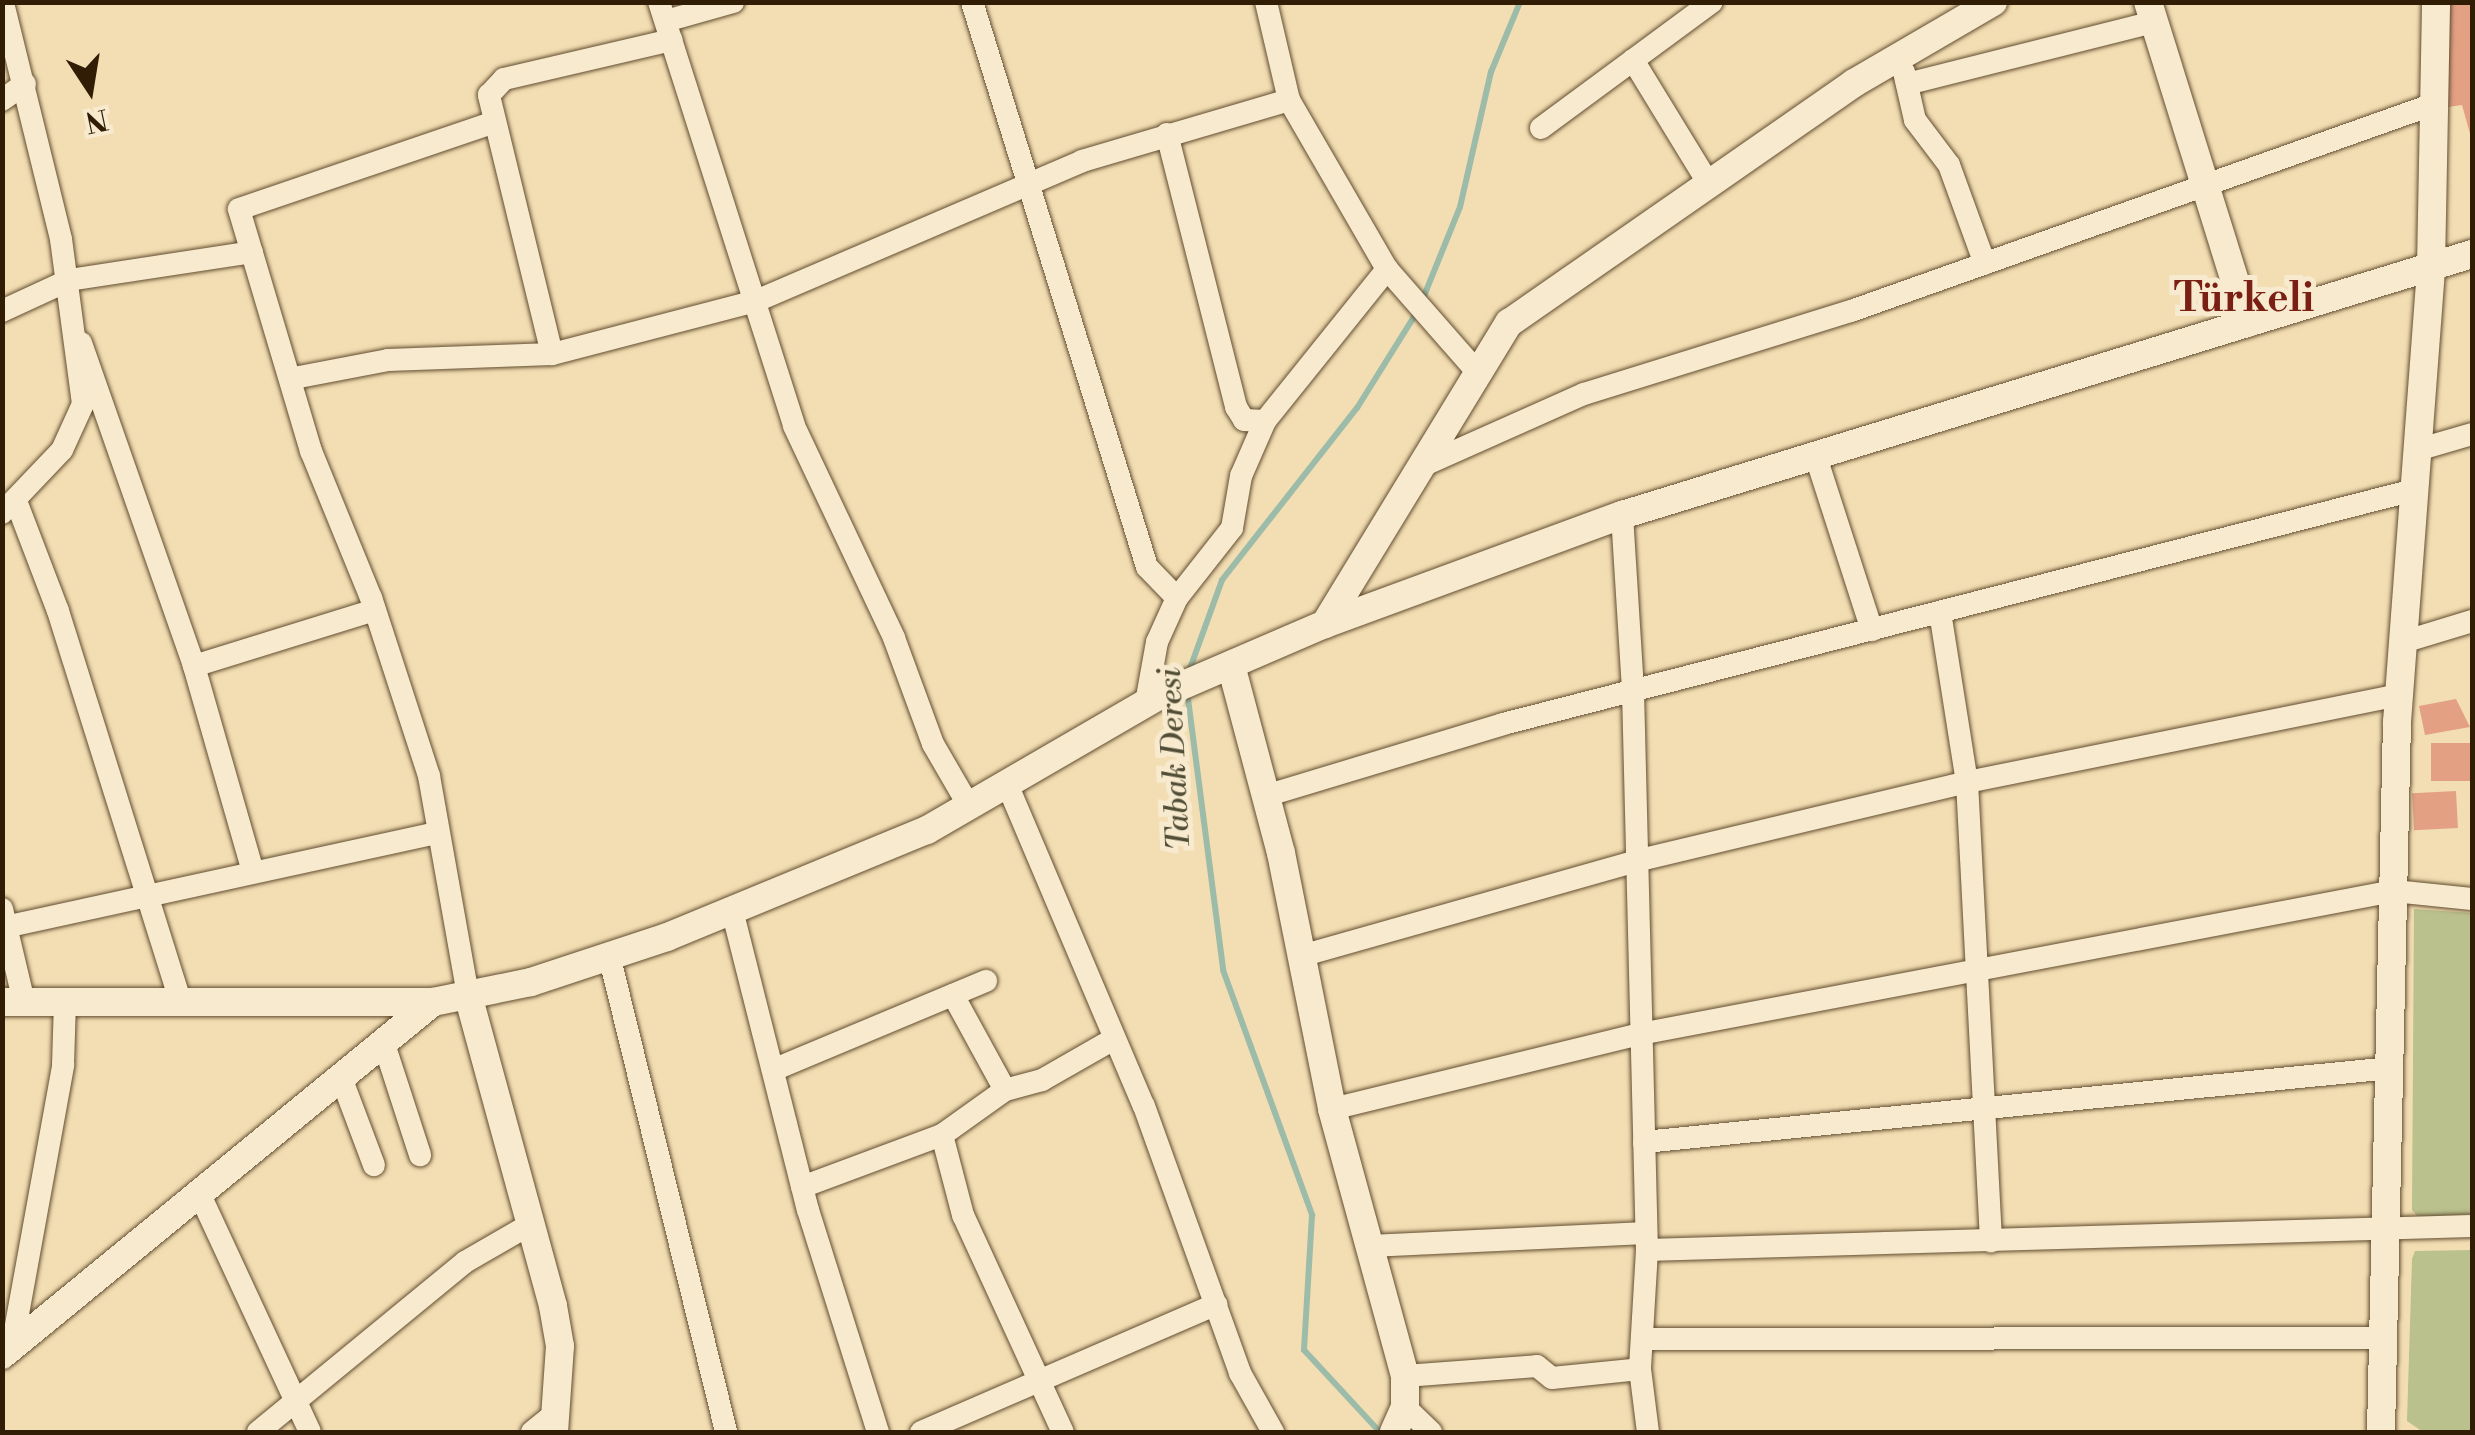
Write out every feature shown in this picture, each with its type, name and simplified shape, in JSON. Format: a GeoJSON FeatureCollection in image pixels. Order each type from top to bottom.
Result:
{"type":"FeatureCollection","features":[{"type":"Feature","properties":{"kind":"street"},"geometry":{"type":"LineString","coordinates":[[3,2],[69,280],[80,342],[83,404],[62,450],[9,507],[58,611],[180,1000]]}},
{"type":"Feature","properties":{"kind":"street"},"geometry":{"type":"LineString","coordinates":[[552,354],[492,124],[496,83],[666,21],[733,2]]}},
{"type":"Feature","properties":{"kind":"street"},"geometry":{"type":"LineString","coordinates":[[972,2],[1147,566],[1177,598]]}},
{"type":"Feature","properties":{"kind":"street"},"geometry":{"type":"LineString","coordinates":[[1266,2],[1289,100],[1387,269],[1478,374]]}},
{"type":"Feature","properties":{"kind":"street"},"geometry":{"type":"LineString","coordinates":[[1542,128],[1712,2]]}},
{"type":"Feature","properties":{"kind":"street"},"geometry":{"type":"LineString","coordinates":[[1324,624],[1508,323],[1901,56],[1993,2]]}},
{"type":"Feature","properties":{"kind":"street"},"geometry":{"type":"LineString","coordinates":[[2382,1432],[2399,695],[2431,267],[2436,2]]}},
{"type":"Feature","properties":{"kind":"street"},"geometry":{"type":"LineString","coordinates":[[1907,84],[2151,12],[2248,323]]}},
{"type":"Feature","properties":{"kind":"street"},"geometry":{"type":"LineString","coordinates":[[666,21],[817,486],[894,638],[933,744],[969,806]]}},
{"type":"Feature","properties":{"kind":"street"},"geometry":{"type":"LineString","coordinates":[[1901,56],[1915,120],[1949,165],[1985,264]]}},
{"type":"Feature","properties":{"kind":"street"},"geometry":{"type":"LineString","coordinates":[[1633,60],[1709,184]]}},
{"type":"Feature","properties":{"kind":"street"},"geometry":{"type":"LineString","coordinates":[[2,100],[25,84]]}},
{"type":"Feature","properties":{"kind":"street"},"geometry":{"type":"LineString","coordinates":[[294,378],[388,360],[552,354],[756,301],[1028,186],[1167,134],[1289,100]]}},
{"type":"Feature","properties":{"kind":"street"},"geometry":{"type":"LineString","coordinates":[[1422,466],[1584,394],[1985,264],[2434,104]]}},
{"type":"Feature","properties":{"kind":"street"},"geometry":{"type":"LineString","coordinates":[[492,124],[239,209],[294,378],[311,451],[375,610],[430,776],[435,834],[468,995],[499,1087],[560,1346],[546,1427]]}},
{"type":"Feature","properties":{"kind":"street"},"geometry":{"type":"LineString","coordinates":[[1167,134],[1236,407],[1244,420],[1265,421]]}},
{"type":"Feature","properties":{"kind":"street"},"geometry":{"type":"LineString","coordinates":[[2,311],[69,280],[252,252]]}},
{"type":"Feature","properties":{"kind":"street"},"geometry":{"type":"LineString","coordinates":[[435,834],[144,894],[6,917],[13,1002],[433,1002],[609,956],[732,910],[969,806],[1153,699],[1223,672],[1324,624],[1622,516],[2472,254]]}},
{"type":"Feature","properties":{"kind":"street"},"geometry":{"type":"LineString","coordinates":[[1153,699],[1158,642],[1177,598],[1232,528],[1241,476],[1265,421],[1387,269]]}},
{"type":"Feature","properties":{"kind":"street"},"geometry":{"type":"LineString","coordinates":[[80,342],[194,666],[253,872]]}},
{"type":"Feature","properties":{"kind":"street"},"geometry":{"type":"LineString","coordinates":[[2417,450],[2472,434]]}},
{"type":"Feature","properties":{"kind":"street"},"geometry":{"type":"LineString","coordinates":[[1816,456],[1872,630]]}},
{"type":"Feature","properties":{"kind":"street"},"geometry":{"type":"LineString","coordinates":[[1265,796],[1633,691],[2414,490]]}},
{"type":"Feature","properties":{"kind":"street"},"geometry":{"type":"LineString","coordinates":[[1622,516],[1633,691],[1647,1241],[1640,1369],[1648,1432]]}},
{"type":"Feature","properties":{"kind":"street"},"geometry":{"type":"LineString","coordinates":[[194,666],[375,610]]}},
{"type":"Feature","properties":{"kind":"street"},"geometry":{"type":"LineString","coordinates":[[1940,612],[1967,782],[1973,972],[1991,1241]]}},
{"type":"Feature","properties":{"kind":"street"},"geometry":{"type":"LineString","coordinates":[[2403,642],[2472,621]]}},
{"type":"Feature","properties":{"kind":"street"},"geometry":{"type":"LineString","coordinates":[[1223,672],[1265,796],[1332,1109],[1405,1376],[1399,1421],[1432,1432]]}},
{"type":"Feature","properties":{"kind":"street"},"geometry":{"type":"LineString","coordinates":[[1301,956],[1636,861],[1967,782],[2399,695]]}},
{"type":"Feature","properties":{"kind":"street"},"geometry":{"type":"LineString","coordinates":[[1007,784],[1114,1039],[1240,1373],[1274,1432]]}},
{"type":"Feature","properties":{"kind":"street"},"geometry":{"type":"LineString","coordinates":[[1332,1109],[1640,1034],[2394,891],[2472,900]]}},
{"type":"Feature","properties":{"kind":"street"},"geometry":{"type":"LineString","coordinates":[[732,910],[802,1188],[878,1432]]}},
{"type":"Feature","properties":{"kind":"street"},"geometry":{"type":"LineString","coordinates":[[609,956],[726,1432]]}},
{"type":"Feature","properties":{"kind":"street"},"geometry":{"type":"LineString","coordinates":[[773,1070],[986,981]]}},
{"type":"Feature","properties":{"kind":"street"},"geometry":{"type":"LineString","coordinates":[[953,995],[1006,1090]]}},
{"type":"Feature","properties":{"kind":"street"},"geometry":{"type":"LineString","coordinates":[[7,1351],[64,1065],[64,1002]]}},
{"type":"Feature","properties":{"kind":"street"},"geometry":{"type":"LineString","coordinates":[[7,1351],[433,1002]]}},
{"type":"Feature","properties":{"kind":"street"},"geometry":{"type":"LineString","coordinates":[[802,1188],[942,1135],[1006,1090],[1042,1080],[1114,1039]]}},
{"type":"Feature","properties":{"kind":"street"},"geometry":{"type":"LineString","coordinates":[[384,1044],[420,1155]]}},
{"type":"Feature","properties":{"kind":"street"},"geometry":{"type":"LineString","coordinates":[[1644,1142],[2390,1068]]}},
{"type":"Feature","properties":{"kind":"street"},"geometry":{"type":"LineString","coordinates":[[342,1080],[374,1165]]}},
{"type":"Feature","properties":{"kind":"street"},"geometry":{"type":"LineString","coordinates":[[942,1135],[963,1214],[1063,1432]]}},
{"type":"Feature","properties":{"kind":"street"},"geometry":{"type":"LineString","coordinates":[[200,1195],[294,1406],[310,1432]]}},
{"type":"Feature","properties":{"kind":"street"},"geometry":{"type":"LineString","coordinates":[[258,1432],[465,1262],[529,1225]]}},
{"type":"Feature","properties":{"kind":"street"},"geometry":{"type":"LineString","coordinates":[[1370,1246],[2387,1234],[2472,1226]]}},
{"type":"Feature","properties":{"kind":"street"},"geometry":{"type":"LineString","coordinates":[[921,1432],[1040,1384],[1217,1304]]}},
{"type":"Feature","properties":{"kind":"street"},"geometry":{"type":"LineString","coordinates":[[1642,1339],[2384,1338]]}},
{"type":"Feature","properties":{"kind":"street"},"geometry":{"type":"LineString","coordinates":[[1405,1376],[1537,1366],[1552,1378],[1640,1369]]}},
{"type":"Feature","properties":{"kind":"green space"},"geometry":{"type":"Polygon","coordinates":[[[2414,909],[2472,913],[2472,1214],[2419,1218],[2412,1210],[2414,909]]]}},
{"type":"Feature","properties":{"kind":"green space"},"geometry":{"type":"Polygon","coordinates":[[[2472,1250],[2472,1432],[2423,1432],[2407,1421],[2412,1259],[2415,1251],[2472,1250]]]}},
{"type":"Feature","properties":{"kind":"building"},"geometry":{"type":"Polygon","coordinates":[[[2449,2],[2472,2],[2472,141],[2462,105],[2448,107],[2449,2]]]}},
{"type":"Feature","properties":{"kind":"building"},"geometry":{"type":"Polygon","coordinates":[[[2456,699],[2470,727],[2425,735],[2419,706],[2456,699]]]}},
{"type":"Feature","properties":{"kind":"building"},"geometry":{"type":"Polygon","coordinates":[[[2431,743],[2472,743],[2472,781],[2431,781],[2431,743]]]}},
{"type":"Feature","properties":{"kind":"building"},"geometry":{"type":"Polygon","coordinates":[[[2456,791],[2458,828],[2414,830],[2412,793],[2456,791]]]}},
{"type":"Feature","properties":{"kind":"waterway","name":"Tabak Deresi"},"geometry":{"type":"LineString","coordinates":[[1422,301],[1460,207],[1491,72],[1520,2]]}},
{"type":"Feature","properties":{"kind":"waterway","name":"Tabak Deresi"},"geometry":{"type":"LineString","coordinates":[[1188,674],[1222,580],[1357,408],[1417,312]]}},
{"type":"Feature","properties":{"kind":"waterway","name":"Tabak Deresi"},"geometry":{"type":"LineString","coordinates":[[1187,691],[1223,970],[1312,1215],[1304,1350],[1380,1432]]}},
{"type":"Feature","properties":{"kind":"district","name":"Türkeli"},"geometry":{"type":"Point","coordinates":[2244,299]}}]}
